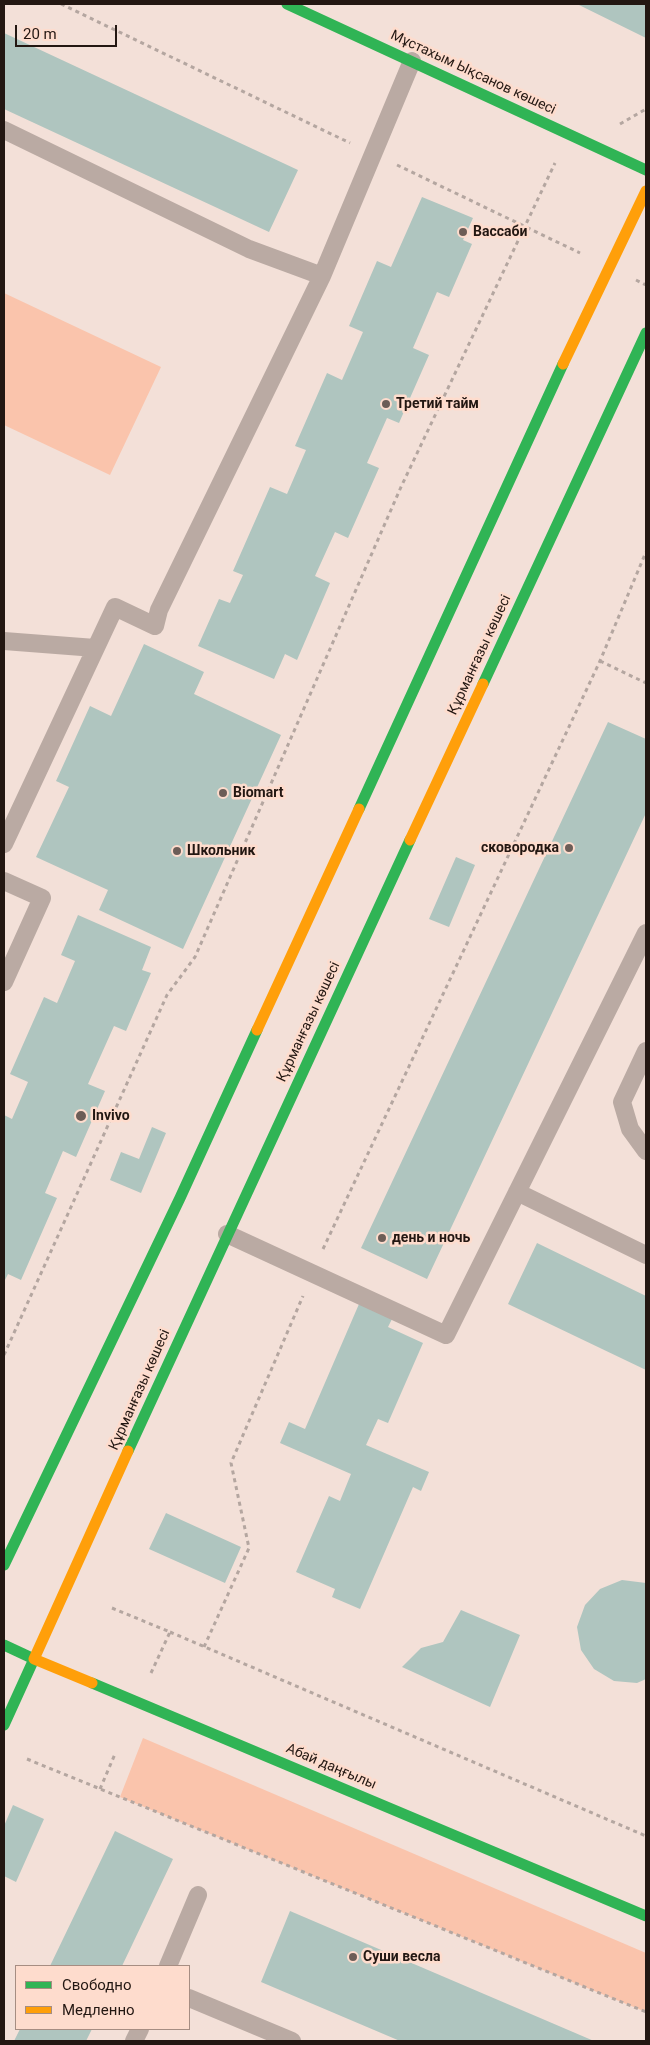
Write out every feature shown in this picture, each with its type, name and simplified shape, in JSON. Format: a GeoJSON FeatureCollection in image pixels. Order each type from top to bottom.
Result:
{"type":"FeatureCollection","features":[{"type":"Feature","properties":{"kind":"street","name":"Мұстахым Ықсанов көшесі"},"geometry":{"type":"LineString","coordinates":[[286,4],[646,170]]}},
{"type":"Feature","properties":{"kind":"street"},"geometry":{"type":"LineString","coordinates":[[4,1565],[180,1198],[608,267],[646,191]]}},
{"type":"Feature","properties":{"kind":"street","name":"Құрманғазы көшесі"},"geometry":{"type":"LineString","coordinates":[[4,1725],[227,1234],[646,333]]}},
{"type":"Feature","properties":{"kind":"street","name":"Абай даңғылы"},"geometry":{"type":"LineString","coordinates":[[4,1645],[646,1916]]}},
{"type":"Feature","properties":{"kind":"lane"},"geometry":{"type":"LineString","coordinates":[[4,844],[115,607],[155,626],[158,610],[322,276],[412,61]]}},
{"type":"Feature","properties":{"kind":"lane"},"geometry":{"type":"LineString","coordinates":[[4,130],[249,249],[322,276]]}},
{"type":"Feature","properties":{"kind":"lane"},"geometry":{"type":"LineString","coordinates":[[4,641],[95,648]]}},
{"type":"Feature","properties":{"kind":"lane"},"geometry":{"type":"LineString","coordinates":[[4,881],[42,898],[4,982]]}},
{"type":"Feature","properties":{"kind":"lane"},"geometry":{"type":"LineString","coordinates":[[227,1234],[446,1335],[646,933]]}},
{"type":"Feature","properties":{"kind":"lane"},"geometry":{"type":"LineString","coordinates":[[646,1051],[622,1102],[630,1129],[646,1151]]}},
{"type":"Feature","properties":{"kind":"lane"},"geometry":{"type":"LineString","coordinates":[[517,1192],[646,1255]]}},
{"type":"Feature","properties":{"kind":"lane"},"geometry":{"type":"LineString","coordinates":[[168,1965],[198,1895]]}},
{"type":"Feature","properties":{"kind":"lane"},"geometry":{"type":"LineString","coordinates":[[190,1998],[292,2041]]}},
{"type":"Feature","properties":{"kind":"path"},"geometry":{"type":"LineString","coordinates":[[4,1355],[167,995],[195,957],[401,487],[555,162],[586,142],[646,109]]}},
{"type":"Feature","properties":{"kind":"path"},"geometry":{"type":"LineString","coordinates":[[204,1647],[249,1548],[231,1463],[312,1273],[600,661],[646,552]]}},
{"type":"Feature","properties":{"kind":"path"},"geometry":{"type":"LineString","coordinates":[[600,661],[646,683]]}},
{"type":"Feature","properties":{"kind":"path"},"geometry":{"type":"LineString","coordinates":[[112,1608],[646,1836]]}},
{"type":"Feature","properties":{"kind":"path"},"geometry":{"type":"LineString","coordinates":[[151,1673],[170,1632]]}},
{"type":"Feature","properties":{"kind":"path"},"geometry":{"type":"LineString","coordinates":[[100,1789],[115,1754]]}},
{"type":"Feature","properties":{"kind":"path"},"geometry":{"type":"LineString","coordinates":[[27,1759],[646,2012]]}},
{"type":"Feature","properties":{"kind":"shaded area"},"geometry":{"type":"Polygon","coordinates":[[[4,293],[161,367],[110,475],[4,425],[4,293]]]}},
{"type":"Feature","properties":{"kind":"shaded area"},"geometry":{"type":"Polygon","coordinates":[[[143,1738],[646,1953],[646,2012],[120,1797],[143,1738]]]}},
{"type":"Feature","properties":{"kind":"building"},"geometry":{"type":"Polygon","coordinates":[[[577,4],[646,4],[646,38],[577,4]]]}},
{"type":"Feature","properties":{"kind":"building"},"geometry":{"type":"Polygon","coordinates":[[[4,33],[298,170],[269,232],[4,109],[4,33]]]}},
{"type":"Feature","properties":{"kind":"building"},"geometry":{"type":"Polygon","coordinates":[[[422,197],[473,218],[463,240],[472,244],[449,297],[437,292],[413,348],[429,355],[399,423],[387,418],[367,463],[379,468],[348,538],[335,532],[315,576],[330,583],[297,660],[285,654],[274,679],[198,646],[219,599],[230,603],[243,575],[233,571],[270,487],[287,494],[306,450],[295,446],[327,373],[342,380],[363,332],[349,326],[377,261],[391,267],[422,197]]]}},
{"type":"Feature","properties":{"kind":"building"},"geometry":{"type":"Polygon","coordinates":[[[144,644],[204,672],[194,694],[281,735],[183,949],[99,910],[108,890],[36,857],[69,787],[56,781],[90,706],[111,716],[144,644]]]}},
{"type":"Feature","properties":{"kind":"building"},"geometry":{"type":"Polygon","coordinates":[[[608,722],[646,739],[646,813],[427,1279],[361,1248],[608,722]]]}},
{"type":"Feature","properties":{"kind":"building"},"geometry":{"type":"Polygon","coordinates":[[[456,857],[475,865],[449,927],[429,919],[456,857]]]}},
{"type":"Feature","properties":{"kind":"building"},"geometry":{"type":"Polygon","coordinates":[[[78,915],[151,947],[142,970],[151,973],[126,1031],[114,1026],[88,1084],[105,1091],[76,1157],[63,1151],[45,1193],[57,1198],[21,1280],[8,1274],[4,1282],[4,1115],[12,1119],[28,1082],[10,1074],[44,997],[57,1003],[75,961],[61,955],[78,915]]]}},
{"type":"Feature","properties":{"kind":"building"},"geometry":{"type":"Polygon","coordinates":[[[152,1127],[166,1133],[141,1193],[110,1180],[121,1152],[139,1159],[152,1127]]]}},
{"type":"Feature","properties":{"kind":"building"},"geometry":{"type":"Polygon","coordinates":[[[537,1243],[646,1296],[646,1370],[508,1304],[537,1243]]]}},
{"type":"Feature","properties":{"kind":"building"},"geometry":{"type":"Polygon","coordinates":[[[359,1304],[392,1319],[388,1327],[423,1343],[388,1423],[378,1419],[366,1445],[429,1472],[421,1491],[413,1487],[360,1609],[332,1597],[335,1589],[296,1572],[329,1496],[340,1501],[351,1474],[280,1443],[289,1422],[305,1429],[359,1304]]]}},
{"type":"Feature","properties":{"kind":"building"},"geometry":{"type":"Polygon","coordinates":[[[166,1513],[241,1547],[225,1583],[149,1549],[166,1513]]]}},
{"type":"Feature","properties":{"kind":"building"},"geometry":{"type":"Polygon","coordinates":[[[622,1580],[646,1583],[646,1679],[637,1683],[614,1681],[594,1669],[581,1650],[577,1627],[585,1605],[600,1589],[622,1580]]]}},
{"type":"Feature","properties":{"kind":"building"},"geometry":{"type":"Polygon","coordinates":[[[461,1610],[520,1635],[490,1707],[402,1667],[421,1648],[443,1642],[461,1610]]]}},
{"type":"Feature","properties":{"kind":"building"},"geometry":{"type":"Polygon","coordinates":[[[13,1805],[44,1819],[16,1882],[4,1876],[4,1826],[13,1805]]]}},
{"type":"Feature","properties":{"kind":"building"},"geometry":{"type":"Polygon","coordinates":[[[115,1831],[173,1859],[122,1965],[50,1965],[115,1831]]]}},
{"type":"Feature","properties":{"kind":"building"},"geometry":{"type":"Polygon","coordinates":[[[290,1911],[594,2041],[400,2041],[261,1982],[290,1911]]]}},
{"type":"Feature","properties":{"kind":"building"},"geometry":{"type":"Polygon","coordinates":[[[20,2030],[92,2030],[86,2041],[14,2041],[20,2030]]]}},
{"type":"Feature","properties":{"kind":"traffic: fast"},"geometry":{"type":"LineString","coordinates":[[287,4],[646,170]]}},
{"type":"Feature","properties":{"kind":"traffic: fast"},"geometry":{"type":"LineString","coordinates":[[483,684],[646,333]]}},
{"type":"Feature","properties":{"kind":"traffic: fast"},"geometry":{"type":"LineString","coordinates":[[359,809],[563,364]]}},
{"type":"Feature","properties":{"kind":"traffic: fast"},"geometry":{"type":"LineString","coordinates":[[128,1451],[410,840]]}},
{"type":"Feature","properties":{"kind":"traffic: fast"},"geometry":{"type":"LineString","coordinates":[[4,1565],[180,1198],[257,1030]]}},
{"type":"Feature","properties":{"kind":"traffic: fast"},"geometry":{"type":"LineString","coordinates":[[4,1645],[34,1659],[4,1725]]}},
{"type":"Feature","properties":{"kind":"traffic: fast"},"geometry":{"type":"LineString","coordinates":[[92,1683],[646,1916]]}},
{"type":"Feature","properties":{"kind":"traffic: slow"},"geometry":{"type":"LineString","coordinates":[[563,364],[646,191]]}},
{"type":"Feature","properties":{"kind":"traffic: slow"},"geometry":{"type":"LineString","coordinates":[[410,840],[483,684]]}},
{"type":"Feature","properties":{"kind":"traffic: slow"},"geometry":{"type":"LineString","coordinates":[[257,1030],[359,809]]}},
{"type":"Feature","properties":{"kind":"traffic: slow"},"geometry":{"type":"LineString","coordinates":[[92,1683],[34,1659],[128,1451]]}},
{"type":"Feature","properties":{"kind":"place","name":"Вассаби"},"geometry":{"type":"Point","coordinates":[463,232]}},
{"type":"Feature","properties":{"kind":"place","name":"Третий тайм"},"geometry":{"type":"Point","coordinates":[386,404]}},
{"type":"Feature","properties":{"kind":"place","name":"Biomart"},"geometry":{"type":"Point","coordinates":[223,793]}},
{"type":"Feature","properties":{"kind":"place","name":"сковородка"},"geometry":{"type":"Point","coordinates":[569,848]}},
{"type":"Feature","properties":{"kind":"place","name":"Школьник"},"geometry":{"type":"Point","coordinates":[177,851]}},
{"type":"Feature","properties":{"kind":"place","name":"Invivo"},"geometry":{"type":"Point","coordinates":[81,1116]}},
{"type":"Feature","properties":{"kind":"place","name":"день и ночь"},"geometry":{"type":"Point","coordinates":[382,1238]}},
{"type":"Feature","properties":{"kind":"place","name":"Суши весла"},"geometry":{"type":"Point","coordinates":[353,1957]}}]}
